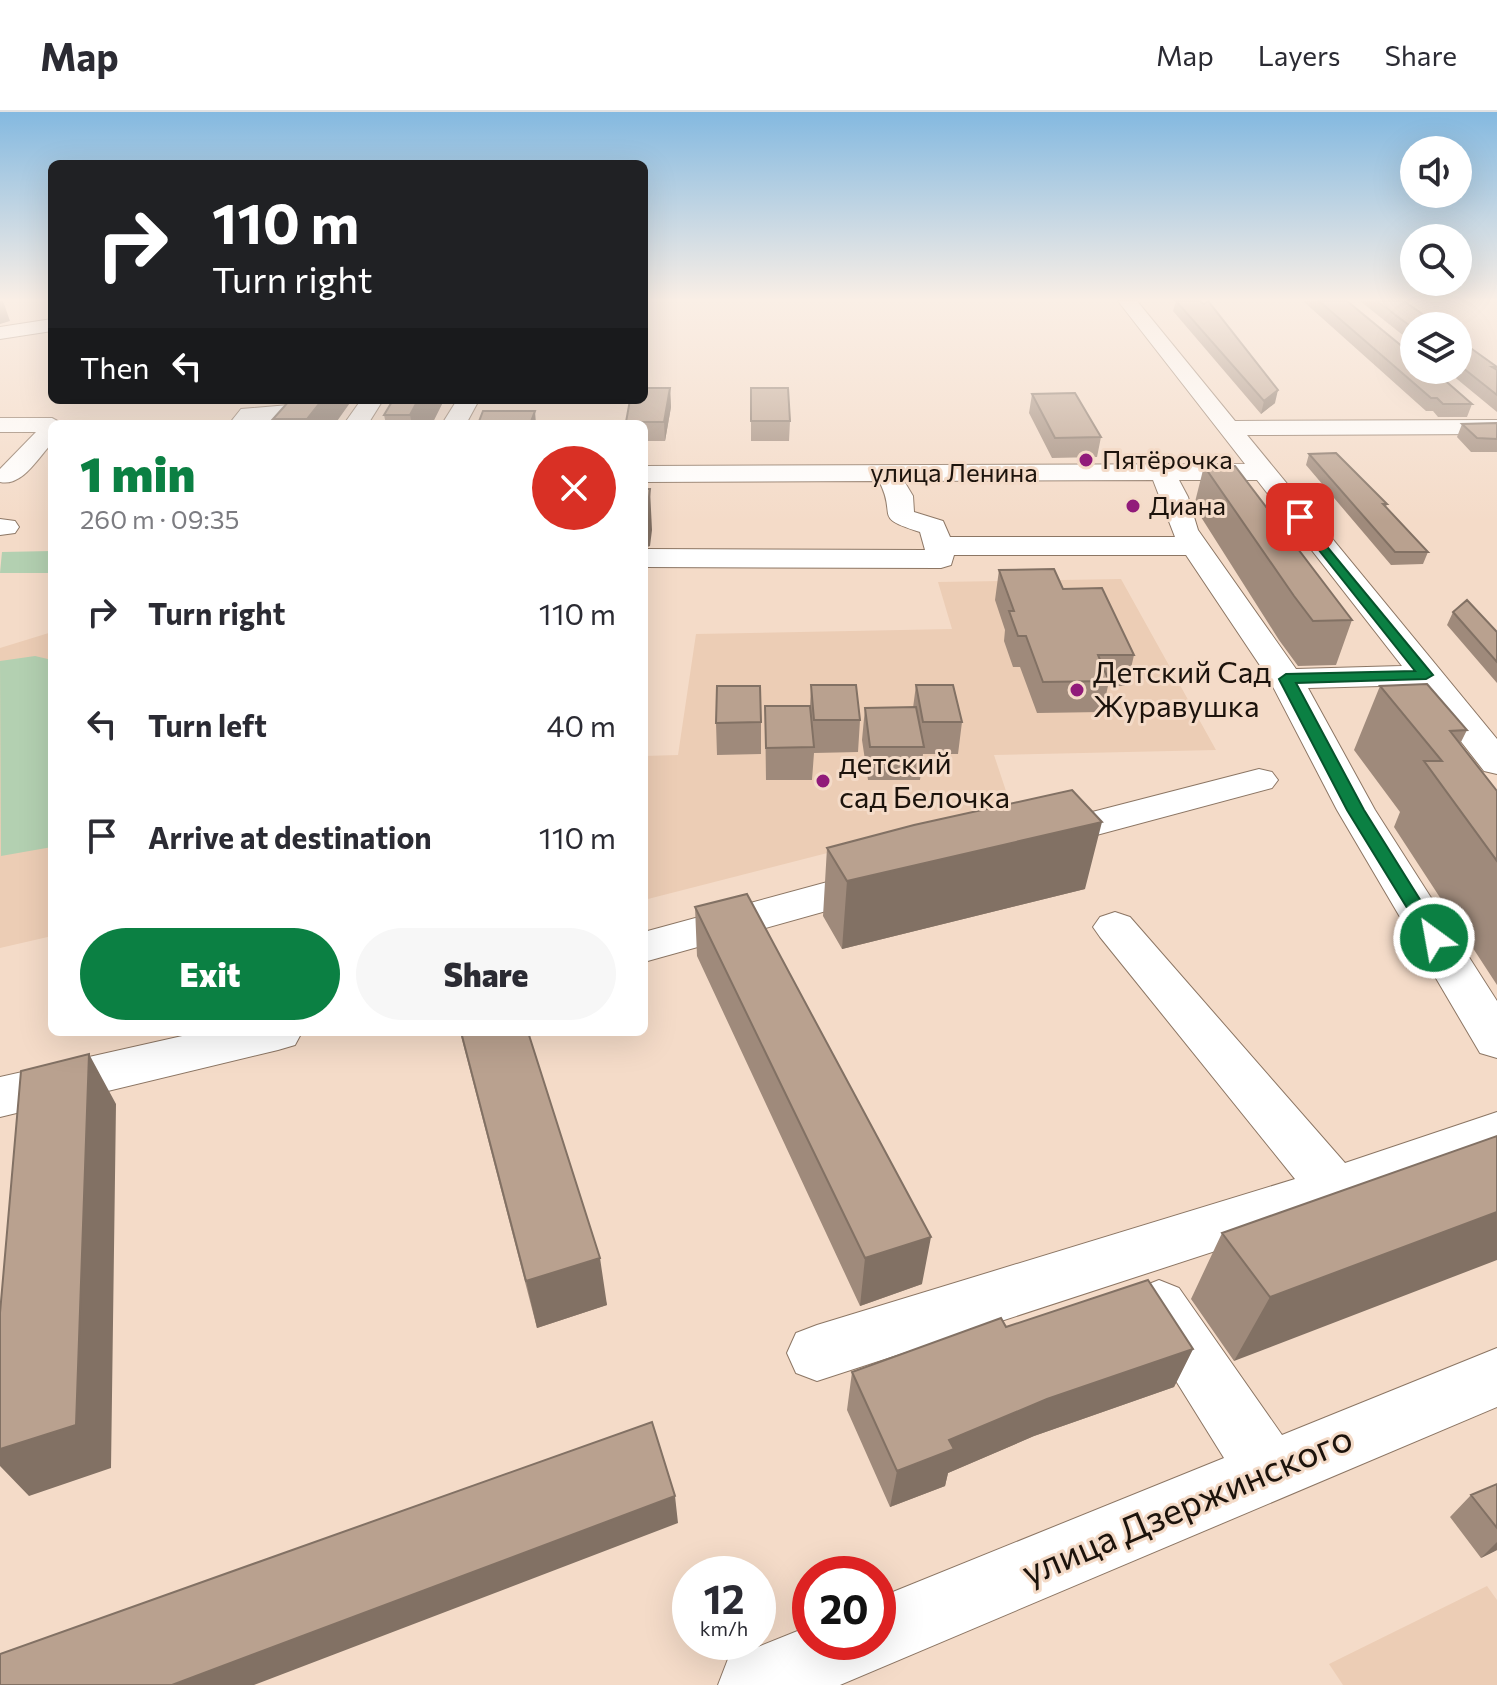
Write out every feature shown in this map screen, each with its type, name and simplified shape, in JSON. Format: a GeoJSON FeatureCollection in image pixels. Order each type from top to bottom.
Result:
{"type":"FeatureCollection","features":[{"type":"Feature","properties":{"kind":"street"},"geometry":{"type":"LineString","coordinates":[[1186,374],[1497,763]]}},
{"type":"Feature","properties":{"kind":"street"},"geometry":{"type":"LineString","coordinates":[[249,414],[296,412],[301,404]]}},
{"type":"Feature","properties":{"kind":"street"},"geometry":{"type":"LineString","coordinates":[[1474,407],[1497,426]]}},
{"type":"Feature","properties":{"kind":"street"},"geometry":{"type":"LineString","coordinates":[[0,425],[48,422]]}},
{"type":"Feature","properties":{"kind":"street"},"geometry":{"type":"LineString","coordinates":[[1229,428],[1497,426]]}},
{"type":"Feature","properties":{"kind":"street"},"geometry":{"type":"LineString","coordinates":[[4,476],[48,430]]}},
{"type":"Feature","properties":{"kind":"street","name":"улица Ленина"},"geometry":{"type":"LineString","coordinates":[[648,474],[1265,472]]}},
{"type":"Feature","properties":{"kind":"street"},"geometry":{"type":"LineString","coordinates":[[648,558],[941,559],[933,527],[900,517],[900,496],[887,473]]}},
{"type":"Feature","properties":{"kind":"street"},"geometry":{"type":"LineString","coordinates":[[1162,473],[1175,497],[1184,530],[1286,679],[1356,810],[1497,1040]]}},
{"type":"Feature","properties":{"kind":"street"},"geometry":{"type":"LineString","coordinates":[[4,476],[37,476]]}},
{"type":"Feature","properties":{"kind":"street"},"geometry":{"type":"LineString","coordinates":[[938,546],[1195,546]]}},
{"type":"Feature","properties":{"kind":"street"},"geometry":{"type":"LineString","coordinates":[[1286,679],[1426,675]]}},
{"type":"Feature","properties":{"kind":"street"},"geometry":{"type":"LineString","coordinates":[[1012,846],[1259,780]]}},
{"type":"Feature","properties":{"kind":"street"},"geometry":{"type":"LineString","coordinates":[[648,946],[920,871]]}},
{"type":"Feature","properties":{"kind":"street"},"geometry":{"type":"LineString","coordinates":[[1115,927],[1335,1189]]}},
{"type":"Feature","properties":{"kind":"street"},"geometry":{"type":"LineString","coordinates":[[0,1097],[133,1049],[244,1036]]}},
{"type":"Feature","properties":{"kind":"street"},"geometry":{"type":"LineString","coordinates":[[817,1353],[1335,1189],[1497,1133]]}},
{"type":"Feature","properties":{"kind":"street"},"geometry":{"type":"LineString","coordinates":[[1125,1256],[1269,1471]]}},
{"type":"Feature","properties":{"kind":"street","name":"улица Дзержинского"},"geometry":{"type":"LineString","coordinates":[[896,1626],[1497,1377]]}},
{"type":"Feature","properties":{"kind":"street"},"geometry":{"type":"LineString","coordinates":[[754,1685],[814,1660]]}},
{"type":"Feature","properties":{"kind":"shaded area","name":"детский сад Белочка"},"geometry":{"type":"Polygon","coordinates":[[[1121,579],[1216,750],[994,755],[1011,806],[648,899],[648,756],[678,755],[696,634],[952,629],[938,582],[1121,579]]]}},
{"type":"Feature","properties":{"kind":"shaded area"},"geometry":{"type":"Polygon","coordinates":[[[48,633],[48,937],[0,948],[0,648],[48,633]]]}},
{"type":"Feature","properties":{"kind":"shaded area"},"geometry":{"type":"Polygon","coordinates":[[[1487,1586],[1497,1600],[1497,1685],[1343,1685],[1329,1664],[1487,1586]]]}},
{"type":"Feature","properties":{"kind":"green space"},"geometry":{"type":"Polygon","coordinates":[[[48,551],[48,573],[0,573],[2,552],[48,551]]]}},
{"type":"Feature","properties":{"kind":"green space"},"geometry":{"type":"Polygon","coordinates":[[[35,656],[48,659],[48,848],[1,856],[0,661],[35,656]]]}},
{"type":"Feature","properties":{"kind":"building"},"geometry":{"type":"Polygon","coordinates":[[[1241,374],[1266,374],[1278,390],[1264,401],[1241,374]]]}},
{"type":"Feature","properties":{"kind":"building"},"geometry":{"type":"Polygon","coordinates":[[[1472,374],[1497,374],[1497,395],[1472,375],[1472,374]]]}},
{"type":"Feature","properties":{"kind":"building"},"geometry":{"type":"Polygon","coordinates":[[[1415,384],[1449,384],[1472,404],[1443,404],[1437,398],[1431,398],[1415,384]]]}},
{"type":"Feature","properties":{"kind":"building"},"geometry":{"type":"Polygon","coordinates":[[[648,388],[670,388],[664,422],[626,420],[629,404],[648,404],[648,388]]]}},
{"type":"Feature","properties":{"kind":"building"},"geometry":{"type":"Polygon","coordinates":[[[751,388],[788,388],[790,421],[751,421],[751,388]]]}},
{"type":"Feature","properties":{"kind":"building"},"geometry":{"type":"Polygon","coordinates":[[[1075,393],[1101,437],[1055,438],[1032,394],[1075,393]]]}},
{"type":"Feature","properties":{"kind":"building"},"geometry":{"type":"Polygon","coordinates":[[[286,404],[319,404],[307,419],[273,419],[286,404]]]}},
{"type":"Feature","properties":{"kind":"building"},"geometry":{"type":"Polygon","coordinates":[[[391,404],[416,404],[410,415],[384,415],[391,404]]]}},
{"type":"Feature","properties":{"kind":"building"},"geometry":{"type":"Polygon","coordinates":[[[483,411],[535,411],[532,420],[480,420],[483,411]]]}},
{"type":"Feature","properties":{"kind":"building"},"geometry":{"type":"Polygon","coordinates":[[[1497,423],[1497,439],[1477,438],[1462,424],[1497,423]]]}},
{"type":"Feature","properties":{"kind":"building"},"geometry":{"type":"Polygon","coordinates":[[[1336,453],[1387,504],[1383,504],[1428,552],[1395,552],[1309,454],[1336,453]]]}},
{"type":"Feature","properties":{"kind":"building"},"geometry":{"type":"Polygon","coordinates":[[[1204,466],[1235,466],[1352,620],[1313,621],[1204,466]]]}},
{"type":"Feature","properties":{"kind":"building"},"geometry":{"type":"Polygon","coordinates":[[[1054,569],[1063,589],[1102,588],[1134,655],[1098,655],[1109,681],[1043,682],[1026,636],[1018,636],[1009,611],[1014,611],[999,570],[1054,569]]]}},
{"type":"Feature","properties":{"kind":"building"},"geometry":{"type":"Polygon","coordinates":[[[1467,600],[1497,632],[1497,662],[1453,612],[1467,600]]]}},
{"type":"Feature","properties":{"kind":"building"},"geometry":{"type":"Polygon","coordinates":[[[1427,684],[1467,730],[1450,731],[1497,791],[1497,861],[1424,761],[1442,761],[1380,686],[1427,684]]]}},
{"type":"Feature","properties":{"kind":"building"},"geometry":{"type":"Polygon","coordinates":[[[811,685],[856,685],[860,720],[814,720],[811,685]]]}},
{"type":"Feature","properties":{"kind":"building"},"geometry":{"type":"Polygon","coordinates":[[[916,685],[953,685],[962,722],[923,722],[916,685]]]}},
{"type":"Feature","properties":{"kind":"building"},"geometry":{"type":"Polygon","coordinates":[[[717,686],[760,686],[761,722],[716,723],[717,686]]]}},
{"type":"Feature","properties":{"kind":"building"},"geometry":{"type":"Polygon","coordinates":[[[765,706],[810,706],[814,747],[766,748],[765,706]]]}},
{"type":"Feature","properties":{"kind":"building"},"geometry":{"type":"Polygon","coordinates":[[[916,707],[924,747],[870,747],[865,708],[916,707]]]}},
{"type":"Feature","properties":{"kind":"building"},"geometry":{"type":"Polygon","coordinates":[[[1072,790],[1102,822],[847,881],[827,848],[914,825],[1072,790]]]}},
{"type":"Feature","properties":{"kind":"building"},"geometry":{"type":"Polygon","coordinates":[[[747,894],[931,1237],[865,1258],[695,907],[747,894]]]}},
{"type":"Feature","properties":{"kind":"building"},"geometry":{"type":"Polygon","coordinates":[[[462,1036],[529,1036],[600,1258],[526,1281],[462,1036]]]}},
{"type":"Feature","properties":{"kind":"building"},"geometry":{"type":"Polygon","coordinates":[[[89,1054],[76,1425],[0,1449],[0,1313],[21,1071],[89,1054]]]}},
{"type":"Feature","properties":{"kind":"building"},"geometry":{"type":"Polygon","coordinates":[[[1497,1136],[1497,1212],[1270,1297],[1222,1233],[1497,1136]]]}},
{"type":"Feature","properties":{"kind":"building"},"geometry":{"type":"Polygon","coordinates":[[[1148,1280],[1193,1349],[1047,1399],[949,1440],[954,1449],[897,1471],[852,1372],[1001,1318],[1006,1327],[1148,1280]]]}},
{"type":"Feature","properties":{"kind":"building"},"geometry":{"type":"Polygon","coordinates":[[[652,1422],[675,1496],[172,1685],[0,1685],[0,1654],[652,1422]]]}},
{"type":"Feature","properties":{"kind":"building"},"geometry":{"type":"Polygon","coordinates":[[[1497,1484],[1497,1528],[1471,1495],[1497,1484]]]}},
{"type":"Feature","properties":{"kind":"place","name":"Пятёрочка"},"geometry":{"type":"Point","coordinates":[1086,460]}},
{"type":"Feature","properties":{"kind":"place","name":"Диана"},"geometry":{"type":"Point","coordinates":[1133,506]}},
{"type":"Feature","properties":{"kind":"place","name":"Детский Сад Журавушка"},"geometry":{"type":"Point","coordinates":[1077,690]}},
{"type":"Feature","properties":{"kind":"place","name":"детский сад Белочка"},"geometry":{"type":"Point","coordinates":[823,781]}},
{"type":"Feature","properties":{"kind":"route"},"geometry":{"type":"LineString","coordinates":[[1300,517],[1426,675],[1286,679],[1356,810],[1434,938]]}}]}
